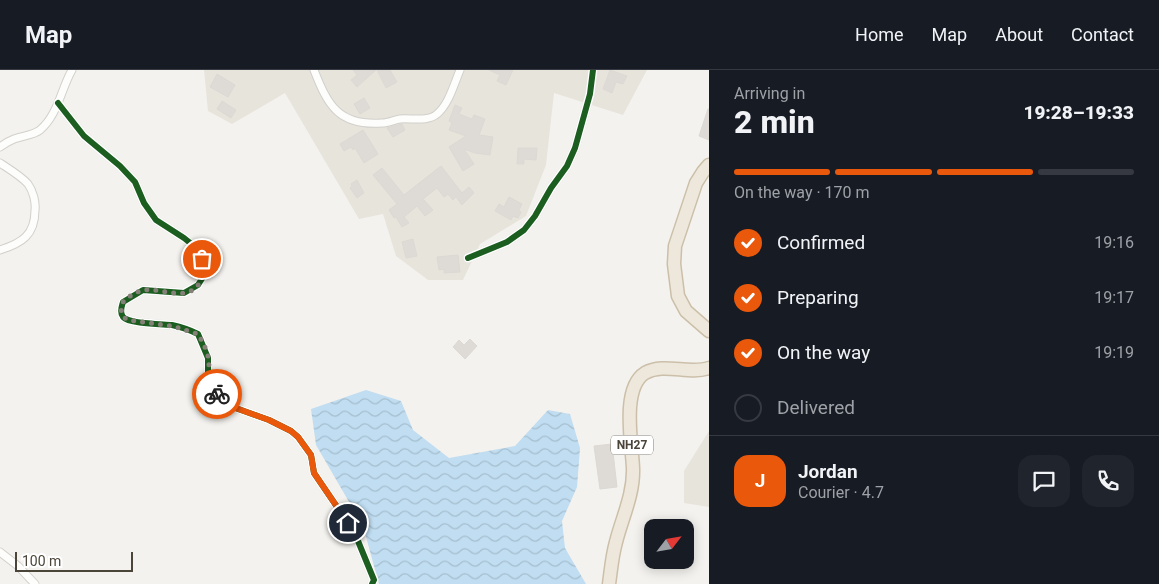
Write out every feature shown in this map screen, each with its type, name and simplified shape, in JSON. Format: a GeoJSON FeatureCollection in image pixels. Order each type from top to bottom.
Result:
{"type":"FeatureCollection","features":[{"type":"Feature","properties":{"kind":"highway"},"geometry":{"type":"LineString","coordinates":[[709,165],[696,183],[675,246],[674,264],[678,296],[686,311],[709,331]]}},
{"type":"Feature","properties":{"kind":"highway","name":"NH27"},"geometry":{"type":"LineString","coordinates":[[609,584],[615,544],[633,482],[630,413],[633,389],[636,382],[652,370],[699,371],[709,368]]}},
{"type":"Feature","properties":{"kind":"street"},"geometry":{"type":"LineString","coordinates":[[0,147],[11,140],[39,131],[51,117],[72,70]]}},
{"type":"Feature","properties":{"kind":"street"},"geometry":{"type":"LineString","coordinates":[[314,70],[322,91],[334,109],[360,124],[384,123],[401,119],[431,118],[438,114],[449,96],[460,70]]}},
{"type":"Feature","properties":{"kind":"street"},"geometry":{"type":"LineString","coordinates":[[468,258],[482,254],[507,242],[524,230],[535,216],[551,188],[568,166],[590,94],[593,70]]}},
{"type":"Feature","properties":{"kind":"street"},"geometry":{"type":"LineString","coordinates":[[58,103],[84,136],[120,166],[135,182],[144,203],[156,220],[194,246],[202,259],[203,277],[198,285],[184,293],[143,290],[123,302],[120,312],[123,317],[128,320],[172,326],[198,334],[208,358],[208,379],[213,390],[230,406],[269,420],[291,431],[298,437],[311,455],[314,473],[358,540],[374,580],[372,584]]}},
{"type":"Feature","properties":{"kind":"street"},"geometry":{"type":"LineString","coordinates":[[0,163],[27,183],[36,204],[35,221],[30,233],[14,245],[0,250]]}},
{"type":"Feature","properties":{"kind":"street"},"geometry":{"type":"LineString","coordinates":[[0,552],[18,566],[35,584]]}},
{"type":"Feature","properties":{"kind":"shaded area"},"geometry":{"type":"Polygon","coordinates":[[[204,70],[647,70],[623,115],[554,93],[546,165],[526,216],[480,244],[463,280],[428,280],[396,256],[383,214],[359,219],[285,93],[232,124],[208,111],[204,70]]]}},
{"type":"Feature","properties":{"kind":"shaded area"},"geometry":{"type":"Polygon","coordinates":[[[709,431],[709,507],[684,503],[684,471],[709,431]]]}},
{"type":"Feature","properties":{"kind":"water"},"geometry":{"type":"Polygon","coordinates":[[[366,390],[401,401],[413,430],[449,458],[515,446],[548,410],[570,414],[580,448],[577,487],[562,521],[565,548],[586,584],[379,584],[363,526],[316,445],[311,409],[366,390]]]}},
{"type":"Feature","properties":{"kind":"building"},"geometry":{"type":"Polygon","coordinates":[[[353,70],[376,70],[357,87],[351,80],[357,75],[353,70]]]}},
{"type":"Feature","properties":{"kind":"building"},"geometry":{"type":"Polygon","coordinates":[[[377,70],[390,70],[397,82],[386,88],[377,70]]]}},
{"type":"Feature","properties":{"kind":"building"},"geometry":{"type":"Polygon","coordinates":[[[489,70],[513,70],[506,85],[497,81],[500,75],[489,70]]]}},
{"type":"Feature","properties":{"kind":"building"},"geometry":{"type":"Polygon","coordinates":[[[610,70],[627,76],[623,84],[616,82],[612,93],[603,89],[610,70]]]}},
{"type":"Feature","properties":{"kind":"building"},"geometry":{"type":"Polygon","coordinates":[[[217,74],[235,85],[228,97],[210,87],[217,74]]]}},
{"type":"Feature","properties":{"kind":"building"},"geometry":{"type":"Polygon","coordinates":[[[364,98],[370,108],[360,114],[354,104],[364,98]]]}},
{"type":"Feature","properties":{"kind":"building"},"geometry":{"type":"Polygon","coordinates":[[[222,101],[236,110],[231,118],[217,109],[222,101]]]}},
{"type":"Feature","properties":{"kind":"building"},"geometry":{"type":"Polygon","coordinates":[[[455,105],[462,108],[459,114],[472,119],[474,115],[485,119],[479,135],[493,137],[490,155],[464,149],[474,164],[463,171],[449,147],[466,136],[449,130],[452,123],[449,121],[455,105]]]}},
{"type":"Feature","properties":{"kind":"building"},"geometry":{"type":"Polygon","coordinates":[[[709,109],[709,140],[699,136],[709,109]]]}},
{"type":"Feature","properties":{"kind":"building"},"geometry":{"type":"Polygon","coordinates":[[[402,124],[405,130],[393,137],[387,128],[402,124]]]}},
{"type":"Feature","properties":{"kind":"building"},"geometry":{"type":"Polygon","coordinates":[[[363,130],[378,154],[364,163],[355,148],[353,150],[351,147],[344,151],[340,144],[363,130]]]}},
{"type":"Feature","properties":{"kind":"building"},"geometry":{"type":"Polygon","coordinates":[[[518,148],[537,148],[536,160],[524,159],[524,164],[517,164],[518,148]]]}},
{"type":"Feature","properties":{"kind":"building"},"geometry":{"type":"Polygon","coordinates":[[[441,166],[462,193],[469,187],[474,193],[462,205],[456,197],[453,200],[448,194],[444,197],[437,188],[423,199],[433,210],[425,216],[417,206],[404,217],[409,223],[402,227],[389,210],[397,204],[373,175],[382,168],[404,195],[441,166]]]}},
{"type":"Feature","properties":{"kind":"building"},"geometry":{"type":"Polygon","coordinates":[[[357,180],[364,193],[357,198],[350,188],[351,184],[357,180]]]}},
{"type":"Feature","properties":{"kind":"building"},"geometry":{"type":"Polygon","coordinates":[[[509,197],[522,204],[518,218],[513,216],[511,220],[495,211],[499,204],[504,207],[509,197]]]}},
{"type":"Feature","properties":{"kind":"building"},"geometry":{"type":"Polygon","coordinates":[[[413,239],[417,256],[406,258],[402,242],[413,239]]]}},
{"type":"Feature","properties":{"kind":"building"},"geometry":{"type":"Polygon","coordinates":[[[458,255],[460,272],[444,273],[444,269],[439,270],[437,257],[458,255]]]}},
{"type":"Feature","properties":{"kind":"building"},"geometry":{"type":"Polygon","coordinates":[[[470,339],[477,346],[465,359],[453,347],[459,340],[464,345],[470,339]]]}},
{"type":"Feature","properties":{"kind":"building"},"geometry":{"type":"Polygon","coordinates":[[[612,444],[617,487],[600,489],[594,446],[612,444]]]}},
{"type":"Feature","properties":{"kind":"cycle path"},"geometry":{"type":"LineString","coordinates":[[468,258],[507,242],[524,230],[535,216],[551,188],[567,166],[575,148],[590,94],[593,70]]}},
{"type":"Feature","properties":{"kind":"cycle path"},"geometry":{"type":"LineString","coordinates":[[58,103],[84,136],[120,166],[135,182],[144,203],[156,220],[194,246],[202,259],[203,277],[198,285],[184,293],[143,290],[123,302],[121,311],[123,317],[132,321],[172,325],[198,334],[208,358],[208,379],[213,390],[230,406],[269,420],[291,431],[298,437],[311,455],[314,473],[358,541],[374,580],[372,584]]}},
{"type":"Feature","properties":{"kind":"way so far"},"geometry":{"type":"LineString","coordinates":[[202,259],[203,277],[198,285],[191,290],[184,293],[143,290],[123,302],[120,312],[128,320],[188,329],[198,334],[206,349],[208,379],[217,394]]}},
{"type":"Feature","properties":{"kind":"route"},"geometry":{"type":"LineString","coordinates":[[217,394],[230,406],[269,420],[291,431],[298,437],[311,455],[314,473],[348,523]]}}]}
